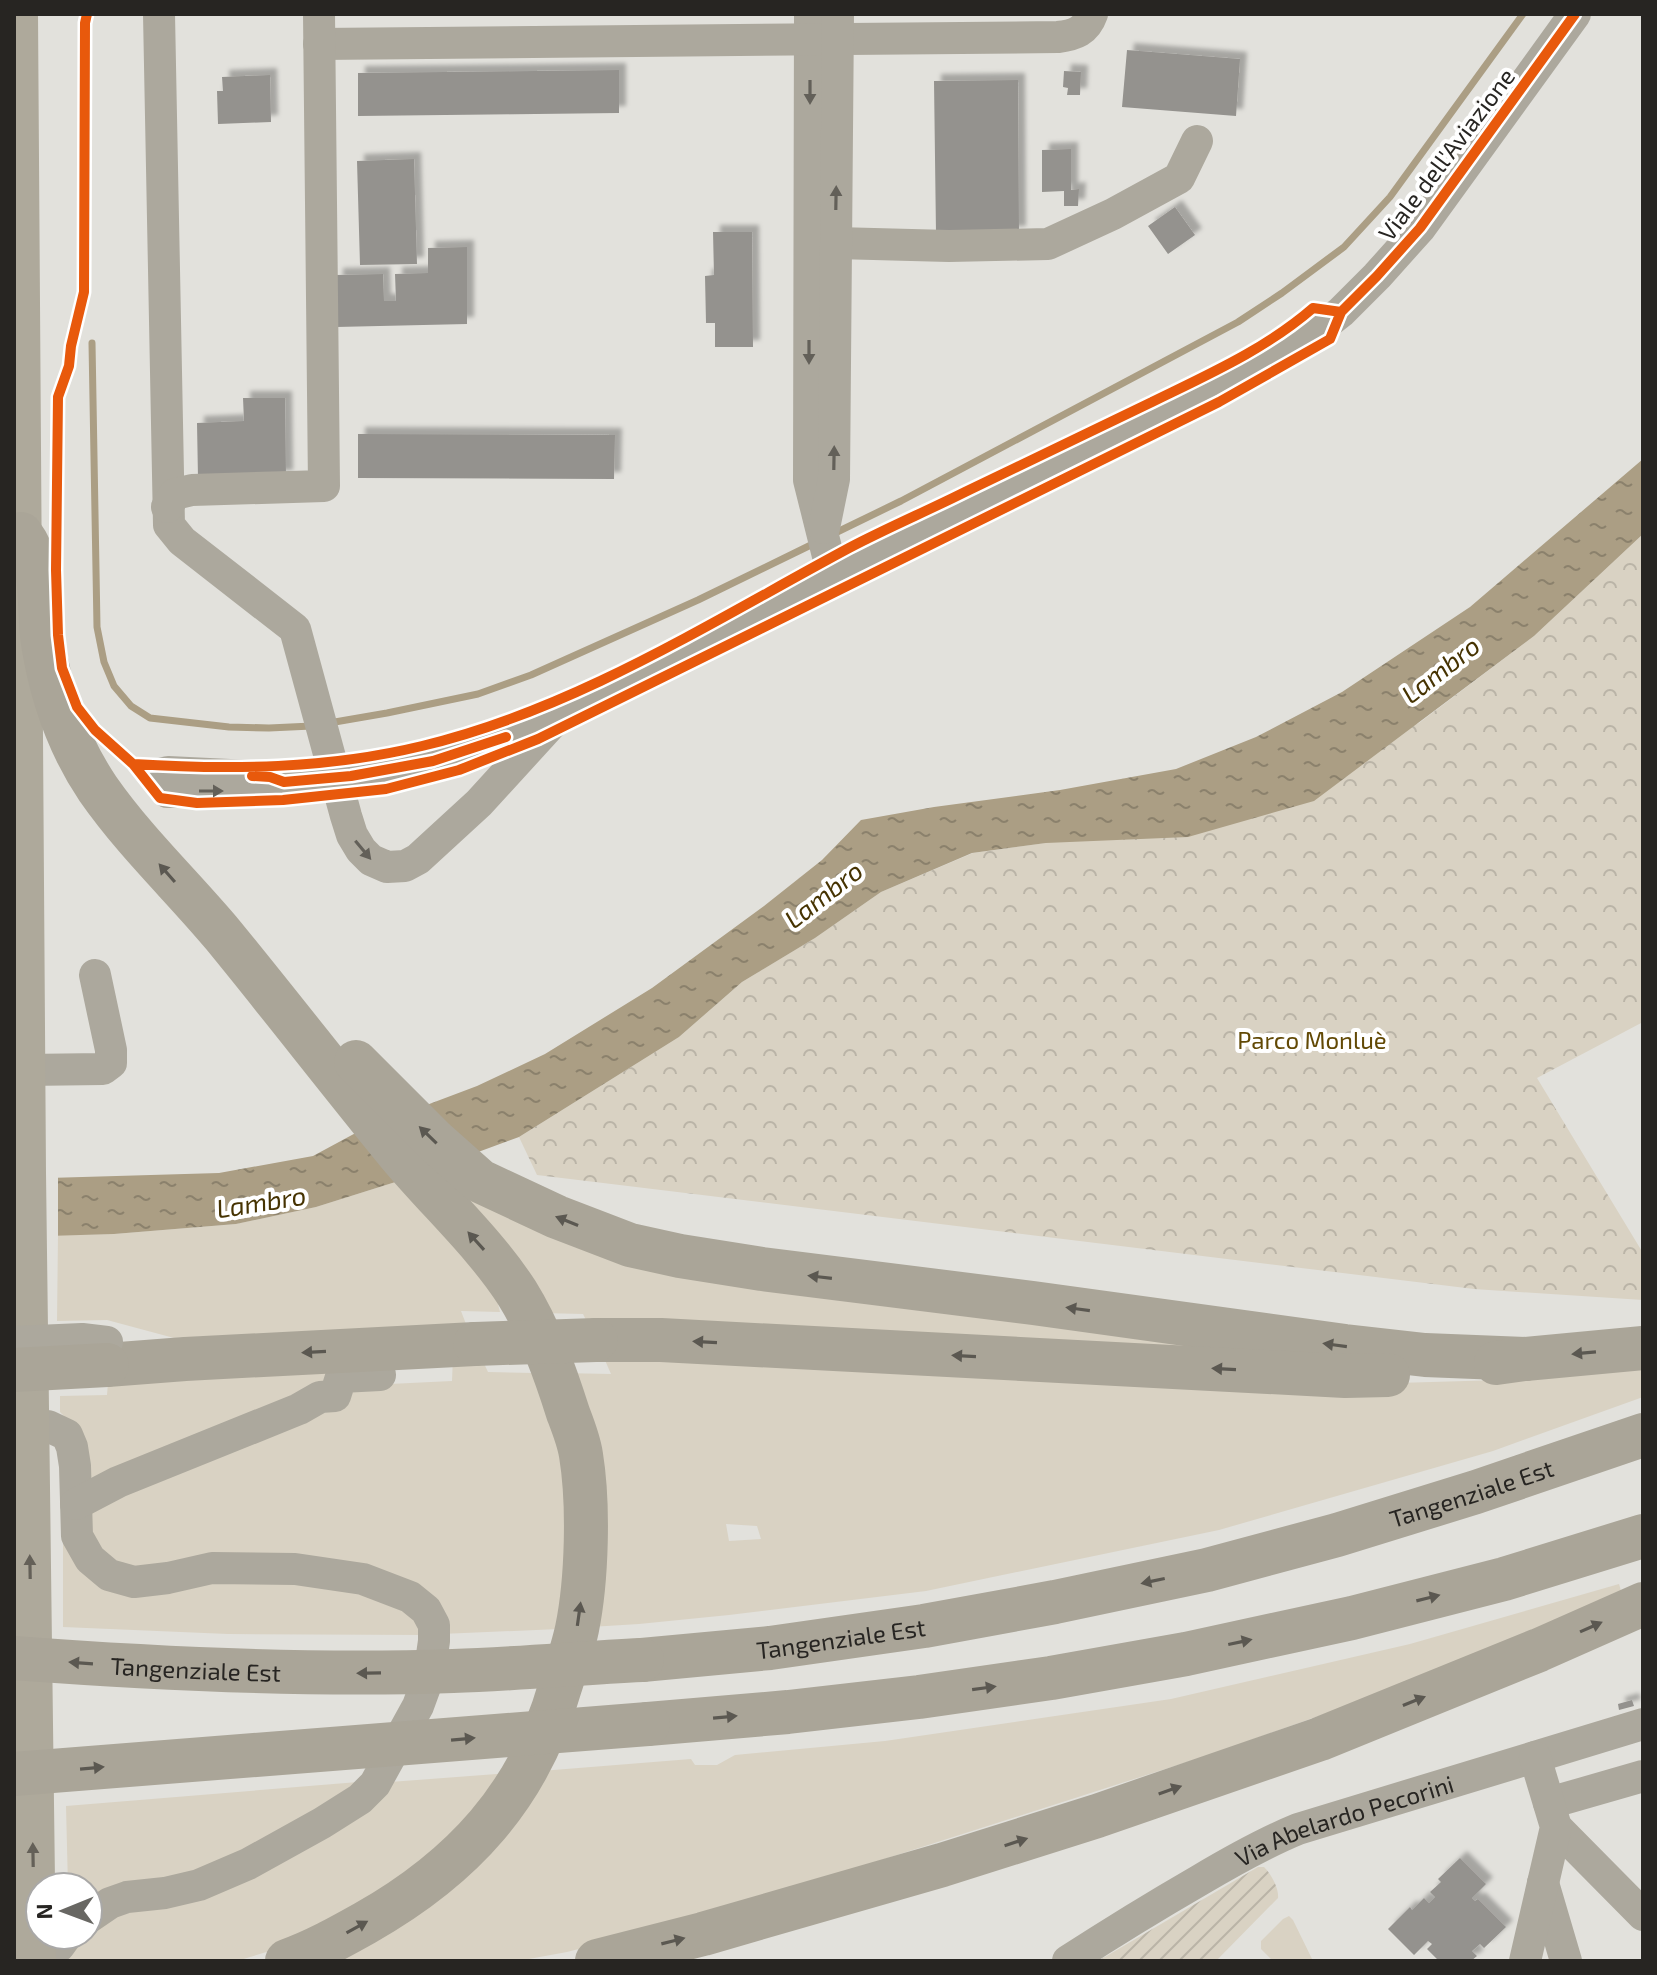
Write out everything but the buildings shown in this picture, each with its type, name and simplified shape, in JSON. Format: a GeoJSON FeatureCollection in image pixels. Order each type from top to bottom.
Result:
{"type":"FeatureCollection","features":[{"type":"Feature","properties":{"kind":"highway"},"geometry":{"type":"LineString","coordinates":[[21,534],[30,546],[37,566],[42,636],[51,682],[76,750],[93,781],[119,818],[220,931],[278,984],[379,1106],[425,1185],[489,1255],[516,1293],[537,1331],[559,1382],[581,1452],[585,1511],[584,1580],[577,1629],[554,1708],[537,1751],[516,1788],[474,1841],[411,1895],[329,1943],[287,1961]]}},
{"type":"Feature","properties":{"kind":"highway"},"geometry":{"type":"LineString","coordinates":[[379,1106],[488,1185],[557,1217],[630,1245],[762,1269],[1345,1346],[1425,1355],[1525,1359]]}},
{"type":"Feature","properties":{"kind":"highway"},"geometry":{"type":"LineString","coordinates":[[14,1370],[107,1353],[185,1359],[475,1344],[661,1340],[1345,1376],[1434,1374],[1525,1359],[1643,1348]]}},
{"type":"Feature","properties":{"kind":"highway","name":"Tangenziale Est"},"geometry":{"type":"LineString","coordinates":[[14,1658],[94,1664],[351,1673],[454,1671],[642,1660],[770,1648],[924,1626],[1207,1570],[1462,1497],[1643,1435]]}},
{"type":"Feature","properties":{"kind":"highway"},"geometry":{"type":"LineString","coordinates":[[14,1774],[788,1712],[1051,1678],[1186,1654],[1337,1621],[1504,1579],[1643,1536]]}},
{"type":"Feature","properties":{"kind":"highway"},"geometry":{"type":"LineString","coordinates":[[597,1961],[703,1934],[942,1865],[1097,1816],[1320,1739],[1643,1604]]}},
{"type":"Feature","properties":{"kind":"highway"},"geometry":{"type":"LineString","coordinates":[[717,1961],[942,1865]]}},
{"type":"Feature","properties":{"kind":"main road"},"geometry":{"type":"LineString","coordinates":[[17,14],[26,1247],[50,1871]]}},
{"type":"Feature","properties":{"kind":"street"},"geometry":{"type":"LineString","coordinates":[[159,14],[169,525],[182,541],[295,629],[335,778]]}},
{"type":"Feature","properties":{"kind":"street"},"geometry":{"type":"LineString","coordinates":[[167,507],[175,494],[192,490],[324,486],[319,29],[824,26],[1066,36],[1083,30],[1092,14]]}},
{"type":"Feature","properties":{"kind":"street","name":"Viale dell'Aviazione"},"geometry":{"type":"LineString","coordinates":[[284,782],[335,778],[450,756],[558,717],[828,557],[1266,365],[1341,312],[1420,228],[1575,14]]}},
{"type":"Feature","properties":{"kind":"street"},"geometry":{"type":"LineString","coordinates":[[824,26],[836,243],[834,479],[828,557]]}},
{"type":"Feature","properties":{"kind":"street"},"geometry":{"type":"LineString","coordinates":[[824,26],[809,480],[828,557]]}},
{"type":"Feature","properties":{"kind":"street"},"geometry":{"type":"LineString","coordinates":[[836,243],[949,246],[1048,244],[1113,214],[1179,178],[1197,141]]}},
{"type":"Feature","properties":{"kind":"street","name":"Viale dell'Aviazione"},"geometry":{"type":"LineString","coordinates":[[335,778],[352,835],[361,850],[382,865],[405,866],[418,859],[479,803],[558,717]]}},
{"type":"Feature","properties":{"kind":"street"},"geometry":{"type":"LineString","coordinates":[[25,1070],[103,1069],[111,1063],[95,975]]}},
{"type":"Feature","properties":{"kind":"street"},"geometry":{"type":"LineString","coordinates":[[14,1342],[82,1339],[107,1353]]}},
{"type":"Feature","properties":{"kind":"street"},"geometry":{"type":"LineString","coordinates":[[76,1504],[118,1482],[299,1409],[320,1397],[335,1396],[341,1377],[380,1375]]}},
{"type":"Feature","properties":{"kind":"street"},"geometry":{"type":"LineString","coordinates":[[48,1426],[67,1435],[72,1447],[77,1536],[90,1559],[109,1575],[134,1582],[212,1568],[295,1569],[363,1579],[410,1597],[426,1610],[434,1625],[429,1676],[418,1706],[375,1784],[360,1799],[248,1864],[199,1885],[127,1897],[104,1907]]}},
{"type":"Feature","properties":{"kind":"street","name":"Via Abelardo Pecorini"},"geometry":{"type":"LineString","coordinates":[[1068,1961],[1146,1911],[1283,1835],[1643,1724]]}},
{"type":"Feature","properties":{"kind":"street"},"geometry":{"type":"LineString","coordinates":[[1525,1961],[1552,1815],[1535,1757]]}},
{"type":"Feature","properties":{"kind":"street"},"geometry":{"type":"LineString","coordinates":[[1552,1815],[1643,1776]]}},
{"type":"Feature","properties":{"kind":"street"},"geometry":{"type":"LineString","coordinates":[[1552,1815],[1643,1915]]}},
{"type":"Feature","properties":{"kind":"street"},"geometry":{"type":"LineString","coordinates":[[1542,1880],[1566,1961]]}},
{"type":"Feature","properties":{"kind":"green space","name":"Parco Monluè"},"geometry":{"type":"Polygon","coordinates":[[[1643,534],[1643,1022],[1537,1078],[1643,1253],[1643,1300],[1474,1289],[537,1175],[519,1137],[679,1037],[742,982],[815,938],[881,892],[973,853],[1046,843],[1419,723],[1534,636],[1643,534]]]}},
{"type":"Feature","properties":{"kind":"green space"},"geometry":{"type":"Polygon","coordinates":[[[405,1179],[496,1296],[500,1312],[461,1311],[466,1324],[174,1338],[107,1320],[57,1321],[58,1235],[114,1234],[236,1224],[316,1207],[405,1179]]]}},
{"type":"Feature","properties":{"kind":"green space"},"geometry":{"type":"Polygon","coordinates":[[[450,1181],[541,1225],[1276,1352],[588,1324],[583,1314],[541,1313],[450,1181]]]}},
{"type":"Feature","properties":{"kind":"green space"},"geometry":{"type":"Polygon","coordinates":[[[601,1351],[1363,1384],[1500,1380],[1643,1362],[1643,1397],[1493,1451],[1219,1530],[926,1591],[729,1615],[590,1627],[561,1373],[611,1374],[601,1351]],[[726,1524],[729,1541],[761,1539],[757,1526],[726,1524]]]}},
{"type":"Feature","properties":{"kind":"green space"},"geometry":{"type":"Polygon","coordinates":[[[480,1355],[488,1372],[534,1373],[565,1471],[567,1530],[559,1629],[441,1634],[407,1586],[135,1575],[93,1552],[86,1506],[348,1386],[452,1381],[453,1356],[480,1355]]]}},
{"type":"Feature","properties":{"kind":"green space"},"geometry":{"type":"Polygon","coordinates":[[[337,1368],[329,1390],[85,1491],[69,1421],[60,1412],[60,1396],[107,1395],[108,1383],[337,1368]]]}},
{"type":"Feature","properties":{"kind":"green space"},"geometry":{"type":"Polygon","coordinates":[[[63,1446],[86,1566],[169,1586],[294,1579],[407,1605],[428,1635],[228,1634],[63,1627],[63,1446]]]}},
{"type":"Feature","properties":{"kind":"green space"},"geometry":{"type":"Polygon","coordinates":[[[1619,1584],[1622,1594],[1358,1702],[1209,1755],[707,1916],[567,1952],[518,1961],[324,1961],[541,1771],[691,1759],[695,1765],[717,1765],[735,1755],[885,1741],[1171,1699],[1410,1644],[1619,1584]]]}},
{"type":"Feature","properties":{"kind":"green space"},"geometry":{"type":"Polygon","coordinates":[[[511,1773],[440,1856],[283,1947],[237,1961],[67,1961],[67,1951],[104,1951],[104,1916],[390,1782],[511,1773]]]}},
{"type":"Feature","properties":{"kind":"green space"},"geometry":{"type":"Polygon","coordinates":[[[358,1782],[245,1854],[104,1903],[104,1871],[68,1871],[66,1806],[358,1782]]]}},
{"type":"Feature","properties":{"kind":"green space"},"geometry":{"type":"Polygon","coordinates":[[[1258,1867],[1264,1867],[1269,1873],[1278,1898],[1216,1961],[1098,1961],[1258,1867]]]}},
{"type":"Feature","properties":{"kind":"green space"},"geometry":{"type":"Polygon","coordinates":[[[1289,1916],[1313,1961],[1273,1961],[1261,1949],[1261,1941],[1289,1916]]]}},
{"type":"Feature","properties":{"kind":"water","name":"Lambro"},"geometry":{"type":"Polygon","coordinates":[[[1643,459],[1643,534],[1534,636],[1314,801],[1188,837],[1046,843],[972,853],[881,892],[815,938],[742,982],[679,1037],[519,1137],[405,1179],[316,1207],[236,1224],[114,1234],[14,1237],[14,1179],[219,1173],[313,1156],[363,1129],[477,1086],[545,1054],[652,988],[764,906],[822,860],[861,820],[1176,769],[1256,737],[1342,692],[1470,607],[1643,459]]]}},
{"type":"Feature","properties":{"kind":"pier"},"geometry":{"type":"Polygon","coordinates":[[[14,1175],[58,1175],[58,1239],[14,1241],[14,1175]]]}},
{"type":"Feature","properties":{"kind":"waterway"},"geometry":{"type":"LineString","coordinates":[[831,535],[1238,322],[1344,247],[1390,197],[1523,14]]}},
{"type":"Feature","properties":{"kind":"waterway"},"geometry":{"type":"LineString","coordinates":[[92,343],[97,627],[104,662],[114,686],[131,706],[150,718],[229,727],[312,726]]}},
{"type":"Feature","properties":{"kind":"waterway"},"geometry":{"type":"LineString","coordinates":[[329,723],[478,694],[531,675],[698,600],[817,542]]}},
{"type":"Feature","properties":{"kind":"cycle path"},"geometry":{"type":"LineString","coordinates":[[87,14],[84,292],[69,366],[58,397],[56,570],[62,668],[77,707],[95,730],[133,764],[160,798],[197,803],[283,800],[386,789],[459,770],[538,739],[1219,402],[1330,339],[1341,312],[1420,228],[1575,14]]}},
{"type":"Feature","properties":{"kind":"cycle path"},"geometry":{"type":"LineString","coordinates":[[133,764],[242,767],[350,759],[422,746],[534,710],[642,661],[863,541],[1215,371],[1256,349],[1313,308],[1341,312]]}},
{"type":"Feature","properties":{"kind":"cycle path"},"geometry":{"type":"LineString","coordinates":[[252,776],[284,782],[351,776],[433,761],[506,737]]}}]}
